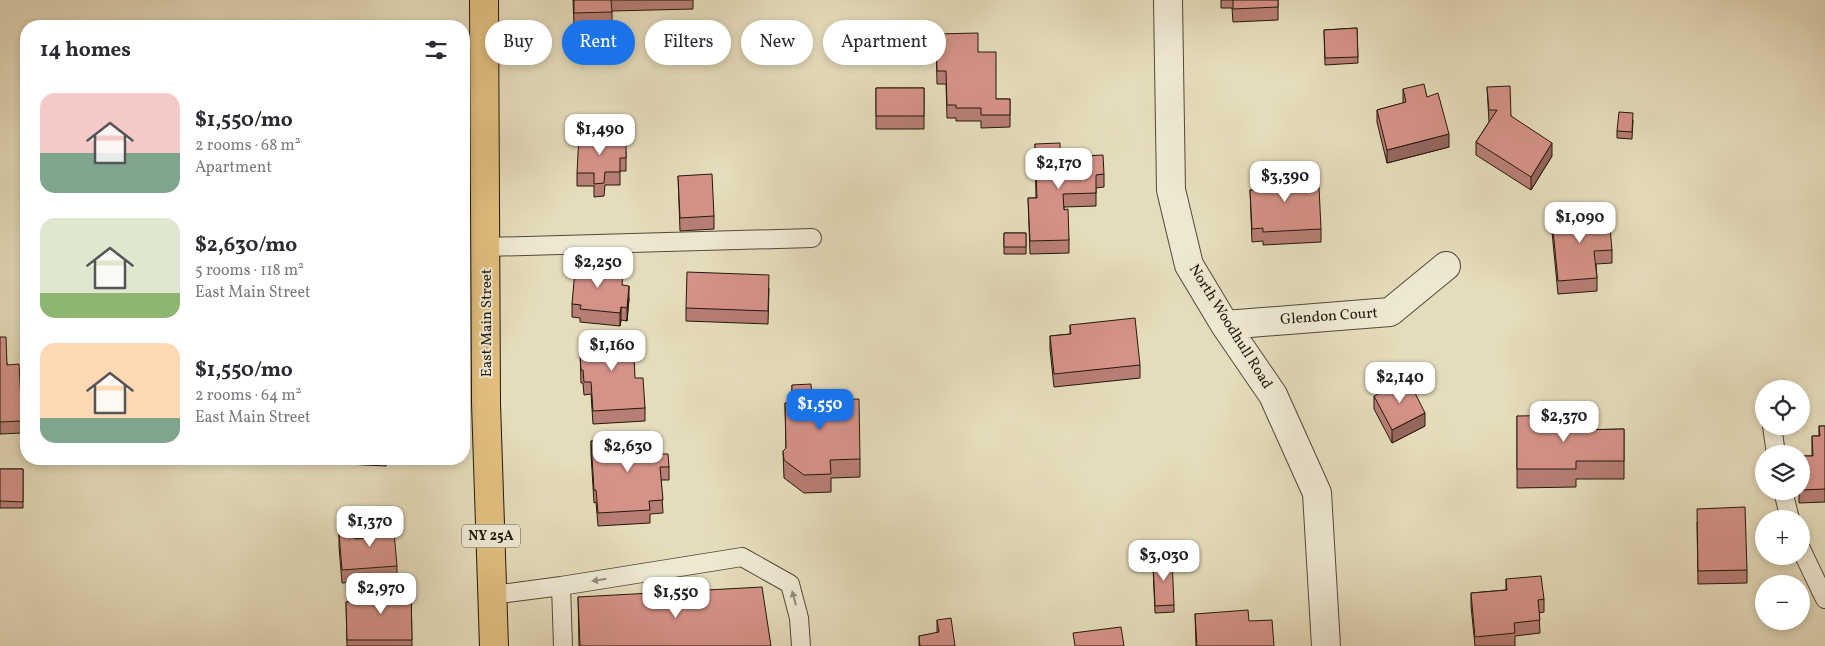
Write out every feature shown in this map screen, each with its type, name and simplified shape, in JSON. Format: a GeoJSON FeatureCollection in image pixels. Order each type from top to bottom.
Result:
{"type":"FeatureCollection","features":[{"type":"Feature","properties":{"kind":"main road","name":"East Main Street"},"geometry":{"type":"LineString","coordinates":[[484,0],[486,403],[494,646]]}},
{"type":"Feature","properties":{"kind":"street","name":"North Woodhull Road"},"geometry":{"type":"LineString","coordinates":[[1168,0],[1171,190],[1189,265],[1225,325],[1273,395],[1317,493],[1326,646]]}},
{"type":"Feature","properties":{"kind":"street","name":"Glendon Court"},"geometry":{"type":"LineString","coordinates":[[1225,325],[1390,312],[1446,266]]}},
{"type":"Feature","properties":{"kind":"lane"},"geometry":{"type":"LineString","coordinates":[[486,247],[812,238]]}},
{"type":"Feature","properties":{"kind":"lane"},"geometry":{"type":"LineString","coordinates":[[492,595],[742,557],[790,584],[799,618],[801,646]]}},
{"type":"Feature","properties":{"kind":"lane"},"geometry":{"type":"LineString","coordinates":[[1809,565],[1825,599]]}},
{"type":"Feature","properties":{"kind":"lane"},"geometry":{"type":"LineString","coordinates":[[561,586],[563,646]]}},
{"type":"Feature","properties":{"kind":"building"},"geometry":{"type":"Polygon","coordinates":[[[574,0],[611,0],[612,12],[574,13],[574,0]]]}},
{"type":"Feature","properties":{"kind":"building"},"geometry":{"type":"Polygon","coordinates":[[[1233,0],[1278,0],[1278,7],[1233,9],[1233,0]]]}},
{"type":"Feature","properties":{"kind":"building"},"geometry":{"type":"Polygon","coordinates":[[[1357,28],[1358,57],[1325,58],[1324,30],[1357,28]]]}},
{"type":"Feature","properties":{"kind":"building"},"geometry":{"type":"Polygon","coordinates":[[[978,33],[978,52],[996,52],[996,99],[1010,99],[1010,115],[981,115],[981,108],[956,108],[956,105],[947,105],[946,71],[937,71],[937,65],[946,65],[946,34],[978,33]]]}},
{"type":"Feature","properties":{"kind":"building"},"geometry":{"type":"Polygon","coordinates":[[[1424,84],[1427,97],[1438,93],[1449,134],[1387,150],[1377,110],[1406,102],[1403,89],[1424,84]]]}},
{"type":"Feature","properties":{"kind":"building"},"geometry":{"type":"Polygon","coordinates":[[[1510,86],[1511,116],[1552,143],[1531,177],[1476,142],[1497,110],[1489,110],[1487,87],[1510,86]]]}},
{"type":"Feature","properties":{"kind":"building"},"geometry":{"type":"Polygon","coordinates":[[[876,88],[924,88],[924,116],[876,116],[876,88]]]}},
{"type":"Feature","properties":{"kind":"building"},"geometry":{"type":"Polygon","coordinates":[[[1619,112],[1633,113],[1632,132],[1617,131],[1619,112]]]}},
{"type":"Feature","properties":{"kind":"building"},"geometry":{"type":"Polygon","coordinates":[[[579,136],[626,138],[626,158],[620,158],[620,172],[605,172],[604,183],[594,184],[594,173],[577,173],[579,136]]]}},
{"type":"Feature","properties":{"kind":"building"},"geometry":{"type":"Polygon","coordinates":[[[1060,143],[1060,157],[1103,155],[1104,174],[1096,175],[1096,193],[1063,194],[1064,210],[1068,209],[1069,240],[1030,241],[1028,198],[1037,198],[1035,144],[1060,143]]]}},
{"type":"Feature","properties":{"kind":"building"},"geometry":{"type":"Polygon","coordinates":[[[1300,163],[1301,188],[1319,187],[1321,229],[1263,232],[1263,228],[1252,229],[1250,190],[1264,190],[1263,174],[1266,171],[1285,170],[1290,164],[1300,163]]]}},
{"type":"Feature","properties":{"kind":"building"},"geometry":{"type":"Polygon","coordinates":[[[712,174],[714,216],[680,218],[678,176],[712,174]]]}},
{"type":"Feature","properties":{"kind":"building"},"geometry":{"type":"Polygon","coordinates":[[[1595,207],[1609,217],[1612,250],[1594,251],[1597,278],[1558,281],[1552,219],[1590,215],[1595,207]]]}},
{"type":"Feature","properties":{"kind":"building"},"geometry":{"type":"Polygon","coordinates":[[[1004,233],[1026,233],[1026,247],[1004,247],[1004,233]]]}},
{"type":"Feature","properties":{"kind":"building"},"geometry":{"type":"Polygon","coordinates":[[[576,258],[595,260],[594,271],[623,273],[622,285],[629,286],[627,308],[621,307],[620,313],[580,309],[581,305],[572,304],[576,258]]]}},
{"type":"Feature","properties":{"kind":"building"},"geometry":{"type":"Polygon","coordinates":[[[687,272],[769,275],[768,311],[686,308],[687,272]]]}},
{"type":"Feature","properties":{"kind":"building"},"geometry":{"type":"Polygon","coordinates":[[[1135,318],[1140,365],[1054,374],[1050,336],[1071,334],[1070,325],[1135,318]]]}},
{"type":"Feature","properties":{"kind":"building"},"geometry":{"type":"Polygon","coordinates":[[[633,333],[635,378],[643,378],[645,408],[593,411],[591,382],[584,382],[583,370],[581,370],[580,350],[583,350],[583,335],[633,333]]]}},
{"type":"Feature","properties":{"kind":"building"},"geometry":{"type":"Polygon","coordinates":[[[0,337],[6,337],[7,365],[19,364],[20,421],[0,422],[0,337]]]}},
{"type":"Feature","properties":{"kind":"building"},"geometry":{"type":"Polygon","coordinates":[[[1408,379],[1425,413],[1392,430],[1374,396],[1408,379]]]}},
{"type":"Feature","properties":{"kind":"building"},"geometry":{"type":"Polygon","coordinates":[[[811,384],[812,401],[820,401],[825,395],[830,395],[836,400],[859,399],[860,459],[830,460],[831,474],[804,475],[784,460],[783,451],[786,448],[785,403],[792,403],[792,385],[811,384]]]}},
{"type":"Feature","properties":{"kind":"building"},"geometry":{"type":"Polygon","coordinates":[[[1576,415],[1576,430],[1624,429],[1624,461],[1576,461],[1576,469],[1517,469],[1517,416],[1576,415]]]}},
{"type":"Feature","properties":{"kind":"building"},"geometry":{"type":"Polygon","coordinates":[[[1819,426],[1825,426],[1825,489],[1810,490],[1810,456],[1813,456],[1812,436],[1820,436],[1819,426]]]}},
{"type":"Feature","properties":{"kind":"building"},"geometry":{"type":"Polygon","coordinates":[[[661,436],[662,454],[668,454],[669,467],[660,467],[663,500],[649,501],[650,510],[598,513],[596,490],[594,490],[591,441],[661,436]]]}},
{"type":"Feature","properties":{"kind":"building"},"geometry":{"type":"Polygon","coordinates":[[[0,469],[23,469],[23,502],[0,501],[0,469]]]}},
{"type":"Feature","properties":{"kind":"building"},"geometry":{"type":"Polygon","coordinates":[[[1745,507],[1747,570],[1698,571],[1697,509],[1745,507]]]}},
{"type":"Feature","properties":{"kind":"building"},"geometry":{"type":"Polygon","coordinates":[[[393,521],[397,566],[342,570],[339,534],[354,533],[355,539],[367,538],[366,523],[393,521]]]}},
{"type":"Feature","properties":{"kind":"building"},"geometry":{"type":"Polygon","coordinates":[[[1172,559],[1174,605],[1155,606],[1153,560],[1172,559]]]}},
{"type":"Feature","properties":{"kind":"building"},"geometry":{"type":"Polygon","coordinates":[[[1541,576],[1544,599],[1538,600],[1540,620],[1514,623],[1515,633],[1475,637],[1471,593],[1507,590],[1506,579],[1541,576]]]}},
{"type":"Feature","properties":{"kind":"building"},"geometry":{"type":"Polygon","coordinates":[[[411,586],[412,640],[347,640],[346,602],[365,602],[365,587],[411,586]]]}},
{"type":"Feature","properties":{"kind":"building"},"geometry":{"type":"Polygon","coordinates":[[[762,587],[771,646],[580,646],[578,597],[762,587]]]}},
{"type":"Feature","properties":{"kind":"building"},"geometry":{"type":"Polygon","coordinates":[[[1248,610],[1249,621],[1272,620],[1274,646],[1197,646],[1195,614],[1248,610]]]}},
{"type":"Feature","properties":{"kind":"building"},"geometry":{"type":"Polygon","coordinates":[[[951,618],[955,646],[920,646],[919,636],[939,632],[937,620],[951,618]]]}},
{"type":"Feature","properties":{"kind":"building"},"geometry":{"type":"Polygon","coordinates":[[[1121,627],[1124,646],[1075,646],[1073,633],[1121,627]]]}}]}
